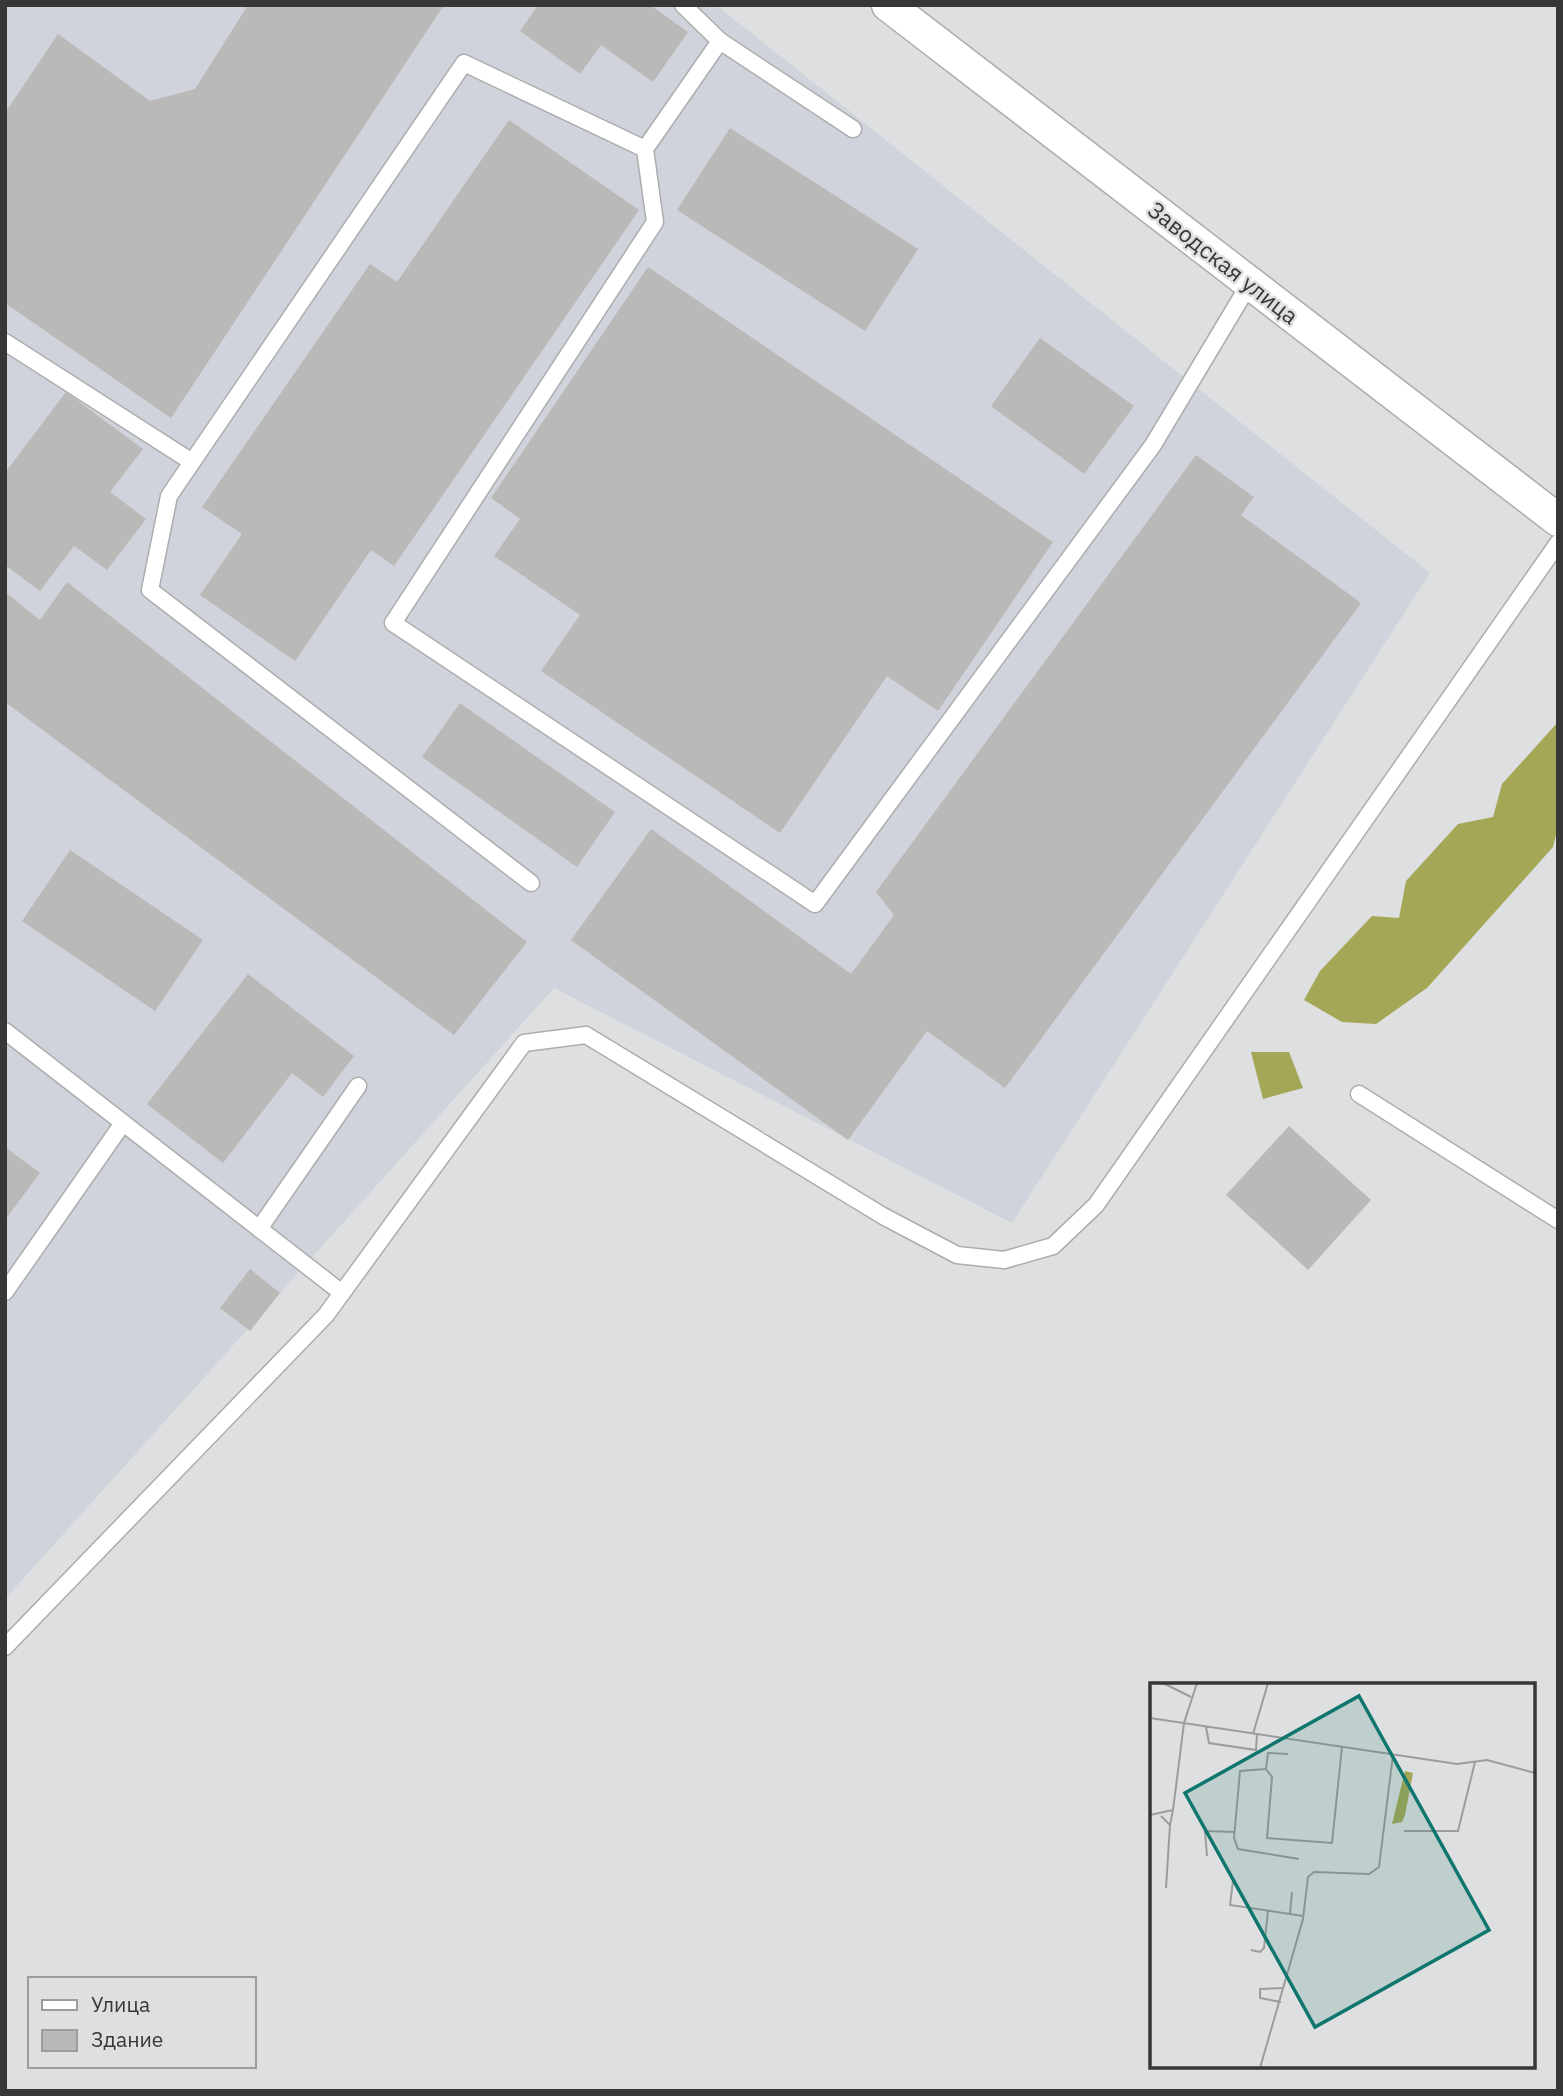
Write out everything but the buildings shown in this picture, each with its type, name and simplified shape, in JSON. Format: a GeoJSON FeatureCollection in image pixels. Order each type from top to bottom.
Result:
{"type":"FeatureCollection","features":[{"type":"Feature","properties":{"kind":"street","name":"Заводская улица"},"geometry":{"type":"LineString","coordinates":[[888,5],[1558,520]]}},
{"type":"Feature","properties":{"kind":"lane"},"geometry":{"type":"LineString","coordinates":[[683,5],[720,41],[853,128]]}},
{"type":"Feature","properties":{"kind":"lane"},"geometry":{"type":"LineString","coordinates":[[720,41],[645,149],[655,222],[393,623],[815,905],[1153,445],[1250,283]]}},
{"type":"Feature","properties":{"kind":"lane"},"geometry":{"type":"LineString","coordinates":[[531,883],[150,590],[169,496],[464,63],[645,149]]}},
{"type":"Feature","properties":{"kind":"lane"},"geometry":{"type":"LineString","coordinates":[[5,342],[192,462]]}},
{"type":"Feature","properties":{"kind":"lane"},"geometry":{"type":"LineString","coordinates":[[5,1647],[316,1325],[524,1043],[586,1035],[883,1216],[957,1255],[1004,1260],[1053,1246],[1096,1206],[1558,543]]}},
{"type":"Feature","properties":{"kind":"lane"},"geometry":{"type":"LineString","coordinates":[[5,1031],[342,1293]]}},
{"type":"Feature","properties":{"kind":"lane"},"geometry":{"type":"LineString","coordinates":[[260,1229],[358,1086]]}},
{"type":"Feature","properties":{"kind":"lane"},"geometry":{"type":"LineString","coordinates":[[1359,1094],[1558,1220]]}},
{"type":"Feature","properties":{"kind":"lane"},"geometry":{"type":"LineString","coordinates":[[5,1292],[123,1123]]}},
{"type":"Feature","properties":{"kind":"shaded area"},"geometry":{"type":"Polygon","coordinates":[[[5,5],[716,5],[1430,573],[1012,1223],[554,988],[5,1599],[5,5]]]}},
{"type":"Feature","properties":{"kind":"green space"},"geometry":{"type":"Polygon","coordinates":[[[1558,722],[1558,827],[1553,847],[1427,988],[1376,1024],[1342,1022],[1304,1000],[1320,971],[1372,916],[1399,918],[1406,881],[1458,824],[1493,817],[1502,784],[1558,722]]]}},
{"type":"Feature","properties":{"kind":"green space"},"geometry":{"type":"Polygon","coordinates":[[[1251,1052],[1289,1052],[1303,1088],[1263,1099],[1251,1052]]]}}]}
